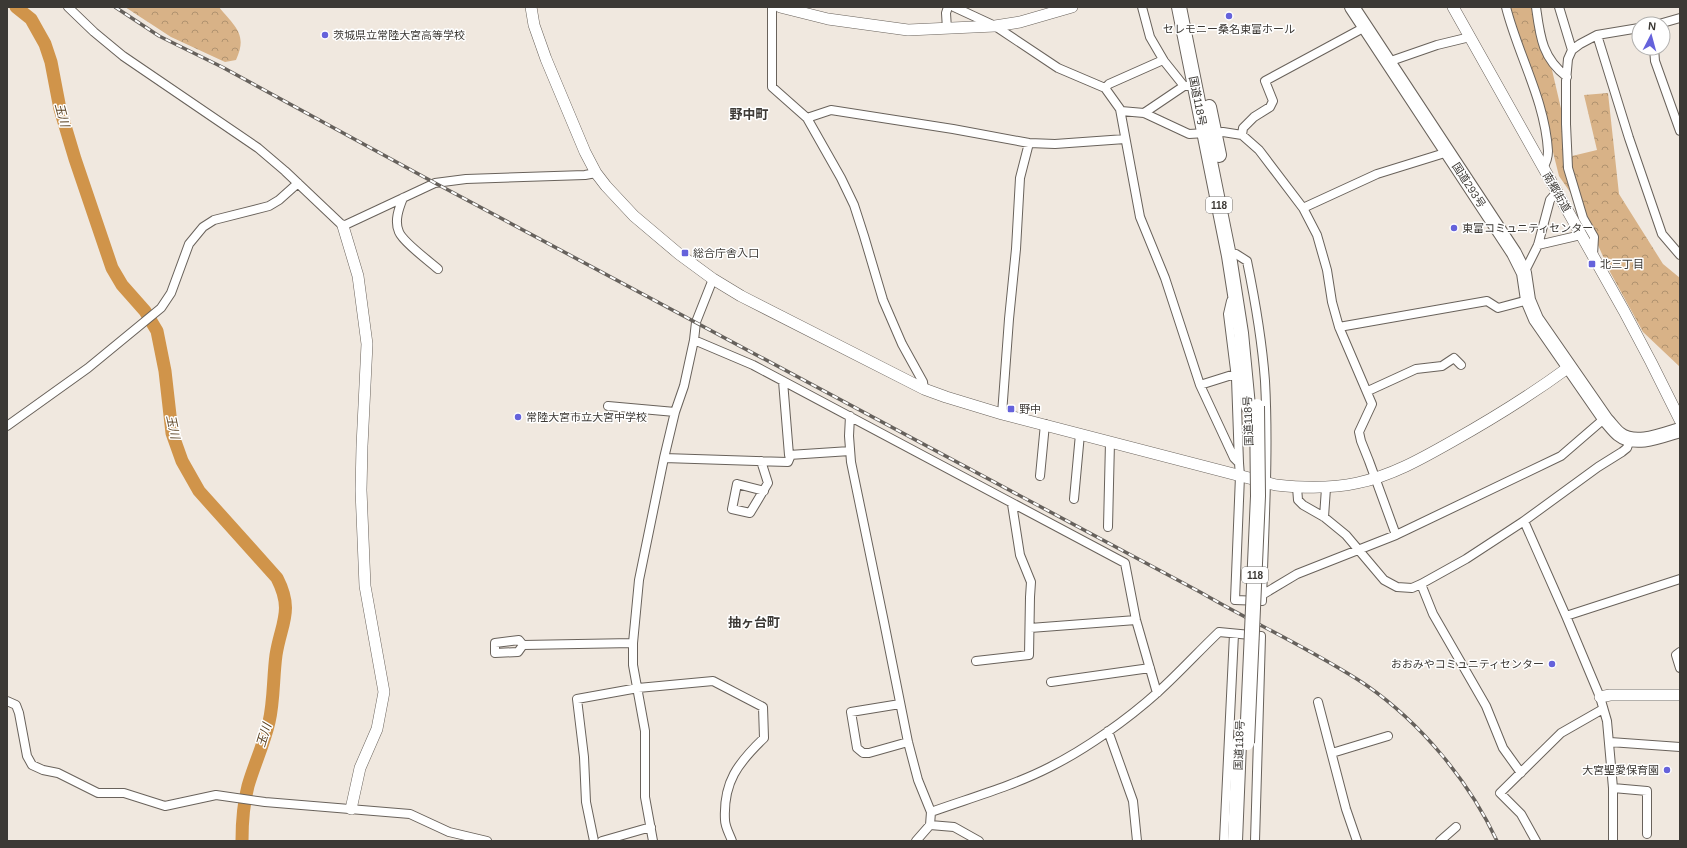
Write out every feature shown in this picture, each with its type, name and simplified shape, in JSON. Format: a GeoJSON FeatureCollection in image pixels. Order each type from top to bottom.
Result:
{"type":"FeatureCollection","features":[{"type":"Feature","properties":{"kind":"highway","name":"国道118号"},"geometry":{"type":"LineString","coordinates":[[1179,7],[1189,86],[1209,132],[1236,254],[1249,330],[1253,406],[1243,743],[1244,841]]}},
{"type":"Feature","properties":{"kind":"highway","name":"国道118号"},"geometry":{"type":"LineString","coordinates":[[1188,7],[1253,406]]}},
{"type":"Feature","properties":{"kind":"highway","name":"国道293号"},"geometry":{"type":"LineString","coordinates":[[1352,7],[1514,253],[1524,273],[1528,300],[1538,324],[1605,418],[1619,434],[1630,439]]}},
{"type":"Feature","properties":{"kind":"highway"},"geometry":{"type":"LineString","coordinates":[[1630,439],[1653,437],[1680,430]]}},
{"type":"Feature","properties":{"kind":"highway","name":"国道118号"},"geometry":{"type":"LineString","coordinates":[[1235,841],[1243,743]]}},
{"type":"Feature","properties":{"kind":"street"},"geometry":{"type":"LineString","coordinates":[[68,7],[94,32],[123,56],[258,148],[298,183],[343,226],[358,276],[366,333],[366,370],[361,482],[365,586],[384,692],[377,729],[360,768],[351,809]]}},
{"type":"Feature","properties":{"kind":"street"},"geometry":{"type":"LineString","coordinates":[[531,7],[534,25],[546,60],[580,142],[596,172],[606,186],[634,216],[678,254],[713,279],[741,296],[924,389],[946,397],[1002,414],[1267,483],[1297,487],[1326,488],[1376,478],[1426,456],[1500,414],[1569,368]]}},
{"type":"Feature","properties":{"kind":"street"},"geometry":{"type":"LineString","coordinates":[[772,7],[772,87],[807,118],[842,178],[854,205],[883,300],[902,344],[923,382],[924,389]]}},
{"type":"Feature","properties":{"kind":"street"},"geometry":{"type":"LineString","coordinates":[[780,7],[828,19],[908,30],[995,26],[1020,22],[1072,7]]}},
{"type":"Feature","properties":{"kind":"street"},"geometry":{"type":"LineString","coordinates":[[947,29],[946,13],[948,7]]}},
{"type":"Feature","properties":{"kind":"street"},"geometry":{"type":"LineString","coordinates":[[954,7],[995,26],[1058,68],[1105,88],[1121,111],[1140,217],[1165,278],[1200,385],[1234,458],[1239,463]]}},
{"type":"Feature","properties":{"kind":"street"},"geometry":{"type":"LineString","coordinates":[[1142,7],[1150,37],[1163,60],[1189,86],[1144,113]]}},
{"type":"Feature","properties":{"kind":"street","name":"南郷街道"},"geometry":{"type":"LineString","coordinates":[[1453,7],[1593,255],[1651,362],[1680,420]]}},
{"type":"Feature","properties":{"kind":"street"},"geometry":{"type":"LineString","coordinates":[[1506,7],[1515,38],[1540,108],[1548,151],[1543,168]]}},
{"type":"Feature","properties":{"kind":"street"},"geometry":{"type":"LineString","coordinates":[[1536,7],[1540,38],[1543,46],[1556,69],[1567,77]]}},
{"type":"Feature","properties":{"kind":"street"},"geometry":{"type":"LineString","coordinates":[[1559,7],[1572,50]]}},
{"type":"Feature","properties":{"kind":"street"},"geometry":{"type":"LineString","coordinates":[[1242,135],[1243,128],[1254,117],[1270,107],[1272,101],[1265,81],[1365,27]]}},
{"type":"Feature","properties":{"kind":"street"},"geometry":{"type":"LineString","coordinates":[[1593,255],[1594,237],[1583,218],[1568,168],[1566,148],[1568,59],[1572,50],[1597,35],[1631,29]]}},
{"type":"Feature","properties":{"kind":"street"},"geometry":{"type":"LineString","coordinates":[[1597,35],[1629,138],[1662,234],[1679,252]]}},
{"type":"Feature","properties":{"kind":"street"},"geometry":{"type":"LineString","coordinates":[[1388,62],[1437,45],[1470,37]]}},
{"type":"Feature","properties":{"kind":"street"},"geometry":{"type":"LineString","coordinates":[[1655,56],[1655,61],[1680,131]]}},
{"type":"Feature","properties":{"kind":"street"},"geometry":{"type":"LineString","coordinates":[[1105,88],[1109,84],[1163,60]]}},
{"type":"Feature","properties":{"kind":"street"},"geometry":{"type":"LineString","coordinates":[[807,118],[831,110],[953,129],[1029,143],[1055,144],[1126,139]]}},
{"type":"Feature","properties":{"kind":"street"},"geometry":{"type":"LineString","coordinates":[[1121,111],[1144,113],[1189,134],[1209,132],[1242,135],[1248,139],[1264,156],[1303,208],[1317,235],[1328,270],[1332,302],[1339,327],[1354,364],[1368,391],[1372,404],[1359,432],[1361,442],[1376,478],[1396,535]]}},
{"type":"Feature","properties":{"kind":"street"},"geometry":{"type":"LineString","coordinates":[[1002,414],[1016,249],[1020,178],[1029,143]]}},
{"type":"Feature","properties":{"kind":"street"},"geometry":{"type":"LineString","coordinates":[[1303,208],[1377,174],[1448,152]]}},
{"type":"Feature","properties":{"kind":"street"},"geometry":{"type":"LineString","coordinates":[[343,226],[435,183],[448,180],[585,175],[596,172]]}},
{"type":"Feature","properties":{"kind":"street"},"geometry":{"type":"LineString","coordinates":[[7,426],[88,368],[161,308],[171,293],[189,244],[203,227],[214,220],[269,206],[298,183]]}},
{"type":"Feature","properties":{"kind":"street"},"geometry":{"type":"LineString","coordinates":[[1524,273],[1538,245],[1550,200],[1557,192]]}},
{"type":"Feature","properties":{"kind":"street"},"geometry":{"type":"LineString","coordinates":[[403,198],[398,215],[399,232],[406,241],[438,269]]}},
{"type":"Feature","properties":{"kind":"street"},"geometry":{"type":"LineString","coordinates":[[1538,245],[1581,235]]}},
{"type":"Feature","properties":{"kind":"street"},"geometry":{"type":"LineString","coordinates":[[1236,254],[1247,261],[1259,329],[1265,388],[1267,483],[1262,601],[1235,600],[1240,476],[1235,374],[1228,314],[1231,301],[1236,299]]}},
{"type":"Feature","properties":{"kind":"street"},"geometry":{"type":"LineString","coordinates":[[653,841],[646,797],[645,731],[633,665],[633,643],[639,580],[664,458],[675,412],[684,386],[694,340],[696,322],[713,279]]}},
{"type":"Feature","properties":{"kind":"street"},"geometry":{"type":"LineString","coordinates":[[1339,327],[1487,301],[1498,308],[1528,300]]}},
{"type":"Feature","properties":{"kind":"street"},"geometry":{"type":"LineString","coordinates":[[694,340],[753,365],[1125,563],[1136,620],[1157,693]]}},
{"type":"Feature","properties":{"kind":"street"},"geometry":{"type":"LineString","coordinates":[[1368,391],[1416,370],[1442,366],[1454,358],[1461,365]]}},
{"type":"Feature","properties":{"kind":"street"},"geometry":{"type":"LineString","coordinates":[[1200,385],[1235,374]]}},
{"type":"Feature","properties":{"kind":"street"},"geometry":{"type":"LineString","coordinates":[[783,381],[789,455],[850,451]]}},
{"type":"Feature","properties":{"kind":"street"},"geometry":{"type":"LineString","coordinates":[[608,406],[675,412]]}},
{"type":"Feature","properties":{"kind":"street"},"geometry":{"type":"LineString","coordinates":[[850,416],[848,436],[852,469],[900,704],[918,780],[931,812],[930,824],[916,841]]}},
{"type":"Feature","properties":{"kind":"street"},"geometry":{"type":"LineString","coordinates":[[1262,595],[1297,574],[1396,535],[1561,456],[1605,418]]}},
{"type":"Feature","properties":{"kind":"street"},"geometry":{"type":"LineString","coordinates":[[1040,476],[1045,424]]}},
{"type":"Feature","properties":{"kind":"street"},"geometry":{"type":"LineString","coordinates":[[1074,499],[1080,434]]}},
{"type":"Feature","properties":{"kind":"street"},"geometry":{"type":"LineString","coordinates":[[1297,487],[1298,500],[1302,505],[1324,517],[1346,535],[1378,574],[1389,584],[1404,588],[1421,584],[1466,559],[1524,521],[1598,467],[1622,452],[1627,448],[1630,439]]}},
{"type":"Feature","properties":{"kind":"street"},"geometry":{"type":"LineString","coordinates":[[1108,527],[1110,442]]}},
{"type":"Feature","properties":{"kind":"street"},"geometry":{"type":"LineString","coordinates":[[664,458],[788,462],[792,455]]}},
{"type":"Feature","properties":{"kind":"street"},"geometry":{"type":"LineString","coordinates":[[761,461],[768,483],[764,491]]}},
{"type":"Feature","properties":{"kind":"street"},"geometry":{"type":"LineString","coordinates":[[1324,517],[1326,488]]}},
{"type":"Feature","properties":{"kind":"street"},"geometry":{"type":"LineString","coordinates":[[976,661],[1030,655],[1031,582],[1020,555],[1012,504]]}},
{"type":"Feature","properties":{"kind":"street"},"geometry":{"type":"LineString","coordinates":[[1524,521],[1600,697],[1610,742],[1613,788],[1613,841]]}},
{"type":"Feature","properties":{"kind":"street"},"geometry":{"type":"LineString","coordinates":[[1566,616],[1680,579]]}},
{"type":"Feature","properties":{"kind":"street"},"geometry":{"type":"LineString","coordinates":[[1421,584],[1433,614],[1486,706],[1503,748],[1521,773]]}},
{"type":"Feature","properties":{"kind":"street"},"geometry":{"type":"LineString","coordinates":[[1030,628],[1136,620]]}},
{"type":"Feature","properties":{"kind":"street"},"geometry":{"type":"LineString","coordinates":[[931,812],[1017,781],[1050,767],[1108,731],[1157,693],[1219,632],[1261,636],[1255,841]]}},
{"type":"Feature","properties":{"kind":"street"},"geometry":{"type":"LineString","coordinates":[[1224,841],[1234,634]]}},
{"type":"Feature","properties":{"kind":"street"},"geometry":{"type":"LineString","coordinates":[[523,645],[633,643]]}},
{"type":"Feature","properties":{"kind":"street"},"geometry":{"type":"LineString","coordinates":[[1680,652],[1676,655],[1680,668]]}},
{"type":"Feature","properties":{"kind":"street"},"geometry":{"type":"LineString","coordinates":[[1051,682],[1150,668]]}},
{"type":"Feature","properties":{"kind":"street"},"geometry":{"type":"LineString","coordinates":[[594,841],[586,802],[584,757],[577,699],[638,688],[713,681],[763,707],[764,738],[745,756],[733,774],[726,801],[725,821],[732,841]]}},
{"type":"Feature","properties":{"kind":"street"},"geometry":{"type":"LineString","coordinates":[[1600,697],[1610,695],[1680,695]]}},
{"type":"Feature","properties":{"kind":"street"},"geometry":{"type":"LineString","coordinates":[[7,701],[16,705],[19,713],[27,756],[32,765],[36,768],[58,773],[98,793],[124,793],[165,806],[216,796],[265,802],[410,814],[449,832],[487,841]]}},
{"type":"Feature","properties":{"kind":"street"},"geometry":{"type":"LineString","coordinates":[[1318,702],[1346,809],[1356,841]]}},
{"type":"Feature","properties":{"kind":"street"},"geometry":{"type":"LineString","coordinates":[[900,704],[851,712],[857,748],[863,753],[869,753],[908,742]]}},
{"type":"Feature","properties":{"kind":"street"},"geometry":{"type":"LineString","coordinates":[[1536,841],[1521,814],[1500,793],[1562,733],[1603,709]]}},
{"type":"Feature","properties":{"kind":"street"},"geometry":{"type":"LineString","coordinates":[[1108,731],[1133,801],[1137,841]]}},
{"type":"Feature","properties":{"kind":"street"},"geometry":{"type":"LineString","coordinates":[[1332,754],[1388,736]]}},
{"type":"Feature","properties":{"kind":"street"},"geometry":{"type":"LineString","coordinates":[[1610,742],[1680,747]]}},
{"type":"Feature","properties":{"kind":"street"},"geometry":{"type":"LineString","coordinates":[[1613,788],[1647,791],[1647,834]]}},
{"type":"Feature","properties":{"kind":"street"},"geometry":{"type":"LineString","coordinates":[[930,824],[954,827],[979,841]]}},
{"type":"Feature","properties":{"kind":"street"},"geometry":{"type":"LineString","coordinates":[[602,841],[651,827]]}},
{"type":"Feature","properties":{"kind":"street"},"geometry":{"type":"LineString","coordinates":[[1440,841],[1456,828]]}},
{"type":"Feature","properties":{"kind":"green space"},"geometry":{"type":"Polygon","coordinates":[[[125,7],[219,7],[235,26],[240,37],[241,44],[236,60],[225,62],[171,37],[125,7]]]}},
{"type":"Feature","properties":{"kind":"green space"},"geometry":{"type":"Polygon","coordinates":[[[1509,7],[1539,7],[1572,156],[1597,150],[1584,95],[1608,93],[1619,194],[1663,264],[1680,278],[1680,367],[1643,332],[1609,270],[1583,211],[1559,176],[1536,84],[1517,35],[1509,7]]]}},
{"type":"Feature","properties":{"kind":"waterway","name":"玉川"},"geometry":{"type":"LineString","coordinates":[[16,7],[31,19],[45,44],[51,62],[60,109],[75,159],[112,268],[122,285],[145,311],[157,331],[165,371],[172,433],[182,461],[199,491],[277,578],[285,599],[285,617],[276,655],[271,714],[246,793],[243,814],[242,841]]}},
{"type":"Feature","properties":{"kind":"railway"},"geometry":{"type":"LineString","coordinates":[[115,7],[159,36],[222,67],[435,183],[1200,592],[1346,672],[1366,685],[1406,717],[1442,755],[1458,775],[1486,819],[1497,841]]}},
{"type":"Feature","properties":{"kind":"place","name":"セレモニー桑名東富ホール"},"geometry":{"type":"Point","coordinates":[1229,16]}},
{"type":"Feature","properties":{"kind":"place","name":"茨城県立常陸大宮高等学校"},"geometry":{"type":"Point","coordinates":[325,35]}},
{"type":"Feature","properties":{"kind":"place","name":"東富コミュニティセンター"},"geometry":{"type":"Point","coordinates":[1454,228]}},
{"type":"Feature","properties":{"kind":"place","name":"総合庁舎入口"},"geometry":{"type":"Point","coordinates":[685,253]}},
{"type":"Feature","properties":{"kind":"place","name":"北三丁目"},"geometry":{"type":"Point","coordinates":[1592,264]}},
{"type":"Feature","properties":{"kind":"place","name":"野中"},"geometry":{"type":"Point","coordinates":[1011,409]}},
{"type":"Feature","properties":{"kind":"place","name":"常陸大宮市立大宮中学校"},"geometry":{"type":"Point","coordinates":[518,417]}},
{"type":"Feature","properties":{"kind":"place","name":"おおみやコミュニティセンター"},"geometry":{"type":"Point","coordinates":[1552,664]}},
{"type":"Feature","properties":{"kind":"place","name":"大宮聖愛保育園"},"geometry":{"type":"Point","coordinates":[1667,770]}},
{"type":"Feature","properties":{"kind":"district","name":"野中町"},"geometry":{"type":"Point","coordinates":[749,114]}},
{"type":"Feature","properties":{"kind":"district","name":"抽ヶ台町"},"geometry":{"type":"Point","coordinates":[754,622]}}]}
